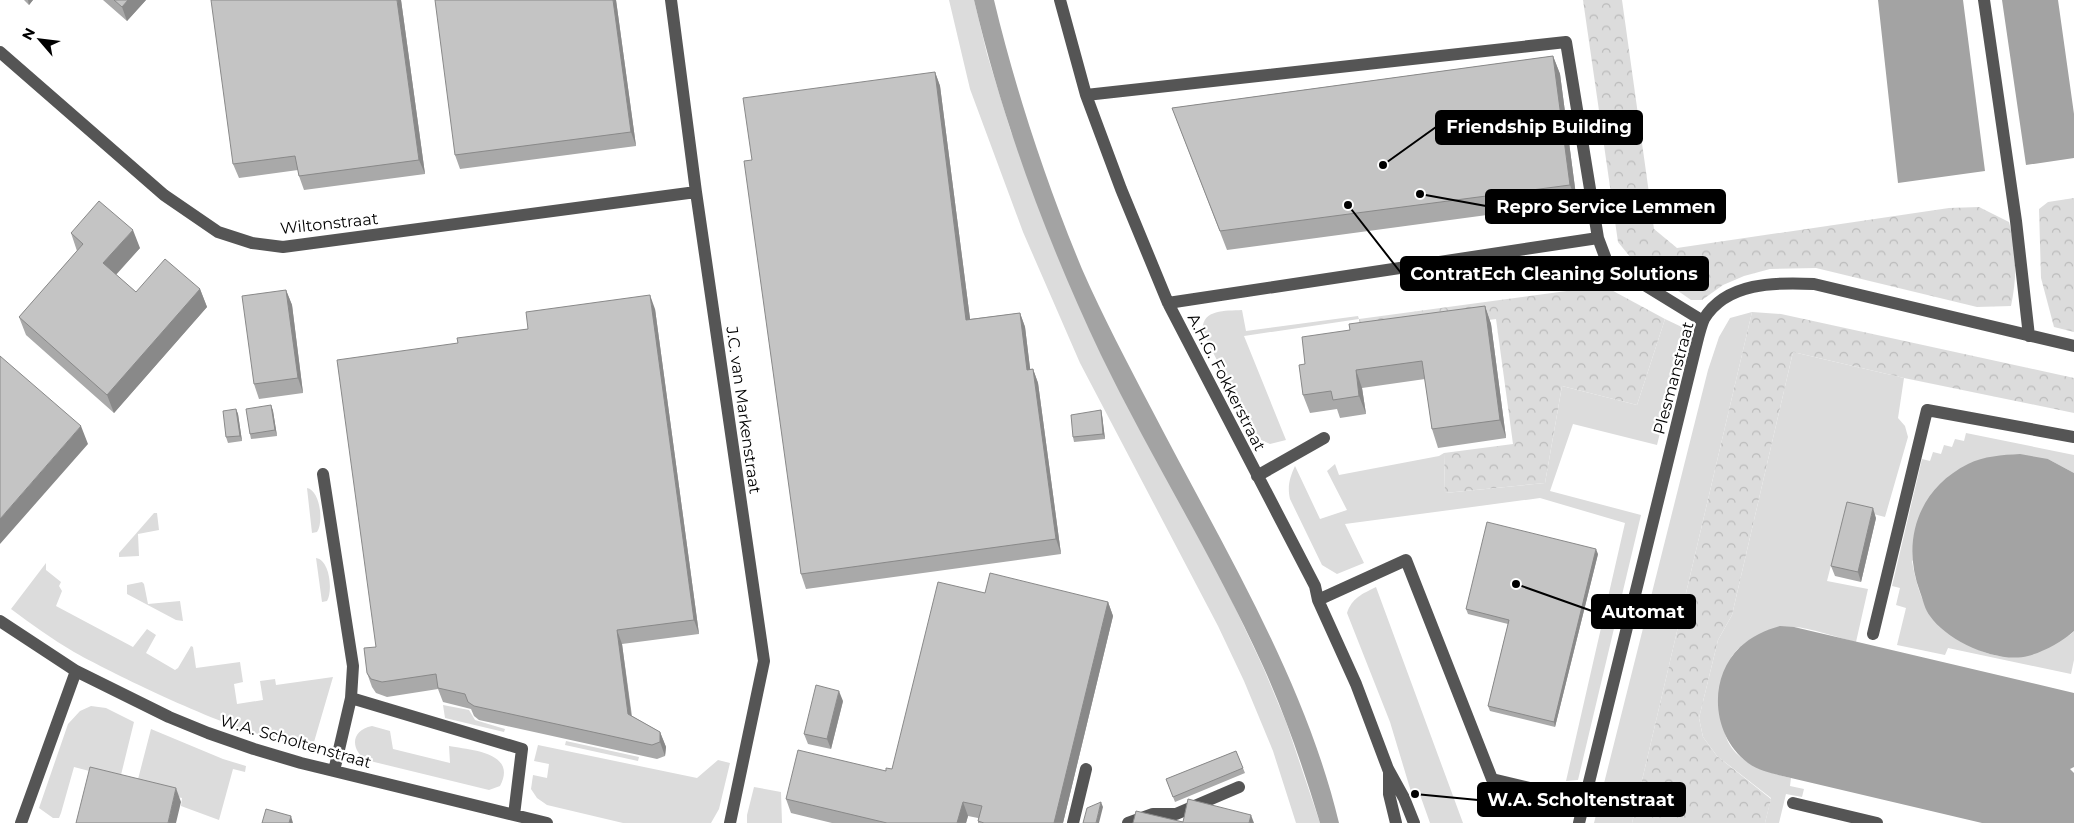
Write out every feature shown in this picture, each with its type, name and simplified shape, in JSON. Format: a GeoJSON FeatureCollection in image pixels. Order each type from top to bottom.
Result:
{"type":"FeatureCollection","features":[{"type":"Feature","properties":{"kind":"street","name":"J.C. van Markenstraat"},"geometry":{"type":"LineString","coordinates":[[671,0],[696,192],[764,661],[730,823]]}},
{"type":"Feature","properties":{"kind":"street","name":"A.H.G. Fokkerstraat"},"geometry":{"type":"LineString","coordinates":[[1060,0],[1086,95],[1121,189],[1168,303],[1315,586],[1318,600],[1356,684],[1388,769],[1404,798],[1414,823]]}},
{"type":"Feature","properties":{"kind":"street"},"geometry":{"type":"LineString","coordinates":[[1984,0],[2016,221],[2029,336]]}},
{"type":"Feature","properties":{"kind":"street"},"geometry":{"type":"LineString","coordinates":[[1086,95],[1566,42],[1598,238],[1607,262],[1703,321]]}},
{"type":"Feature","properties":{"kind":"street","name":"Wiltonstraat"},"geometry":{"type":"LineString","coordinates":[[0,52],[164,195],[218,232],[252,242],[283,247],[696,192]]}},
{"type":"Feature","properties":{"kind":"street"},"geometry":{"type":"LineString","coordinates":[[1168,303],[1598,238]]}},
{"type":"Feature","properties":{"kind":"street","name":"Plesmanstraat"},"geometry":{"type":"LineString","coordinates":[[1579,823],[1703,321],[1724,296],[1778,282],[1814,284],[2074,346]]}},
{"type":"Feature","properties":{"kind":"street"},"geometry":{"type":"LineString","coordinates":[[1872,634],[1927,410],[2074,437]]}},
{"type":"Feature","properties":{"kind":"street"},"geometry":{"type":"LineString","coordinates":[[1257,476],[1324,438]]}},
{"type":"Feature","properties":{"kind":"street"},"geometry":{"type":"LineString","coordinates":[[323,474],[353,666],[351,698],[334,771]]}},
{"type":"Feature","properties":{"kind":"street"},"geometry":{"type":"LineString","coordinates":[[1318,600],[1406,560],[1492,779],[1584,801]]}},
{"type":"Feature","properties":{"kind":"street","name":"W.A. Scholtenstraat"},"geometry":{"type":"LineString","coordinates":[[0,621],[76,671],[169,717],[208,733],[254,749],[334,771],[547,823]]}},
{"type":"Feature","properties":{"kind":"street"},"geometry":{"type":"LineString","coordinates":[[21,823],[76,671]]}},
{"type":"Feature","properties":{"kind":"street"},"geometry":{"type":"LineString","coordinates":[[351,698],[522,749],[514,815]]}},
{"type":"Feature","properties":{"kind":"street"},"geometry":{"type":"LineString","coordinates":[[1073,823],[1086,769]]}},
{"type":"Feature","properties":{"kind":"street","name":"A.H.G. Fokkerstraat"},"geometry":{"type":"LineString","coordinates":[[1388,769],[1390,794],[1396,823]]}},
{"type":"Feature","properties":{"kind":"street"},"geometry":{"type":"LineString","coordinates":[[1128,823],[1154,814],[1176,814],[1239,788]]}},
{"type":"Feature","properties":{"kind":"street"},"geometry":{"type":"LineString","coordinates":[[1792,803],[1878,823]]}},
{"type":"Feature","properties":{"kind":"green space"},"geometry":{"type":"Polygon","coordinates":[[[949,0],[974,0],[987,54],[1011,132],[1263,667],[1286,722],[1320,823],[1296,823],[1273,751],[1244,681],[1218,626],[1080,363],[1023,232],[970,89],[949,0]]]}},
{"type":"Feature","properties":{"kind":"green space"},"geometry":{"type":"Polygon","coordinates":[[[1583,0],[1622,0],[1654,229],[1677,248],[1949,208],[1979,207],[2009,222],[2014,243],[2015,264],[2011,306],[1977,307],[1816,268],[1770,269],[1744,276],[1723,285],[1702,300],[1691,300],[1631,258],[1618,242],[1583,0]]]}},
{"type":"Feature","properties":{"kind":"green space"},"geometry":{"type":"Polygon","coordinates":[[[2074,198],[2074,332],[2054,327],[2041,278],[2039,209],[2048,202],[2074,198]]]}},
{"type":"Feature","properties":{"kind":"green space"},"geometry":{"type":"Polygon","coordinates":[[[1604,286],[1665,319],[1637,405],[1562,386],[1545,483],[1445,493],[1444,453],[1513,444],[1496,319],[1361,336],[1359,319],[1604,286]]]}},
{"type":"Feature","properties":{"kind":"green space"},"geometry":{"type":"Polygon","coordinates":[[[1242,310],[1246,331],[1358,316],[1359,319],[1244,336],[1286,440],[1270,444],[1257,438],[1203,333],[1205,319],[1209,315],[1221,311],[1242,310]]]}},
{"type":"Feature","properties":{"kind":"green space"},"geometry":{"type":"Polygon","coordinates":[[[1752,312],[1632,823],[1594,823],[1708,370],[1719,337],[1730,318],[1752,312]]]}},
{"type":"Feature","properties":{"kind":"green space"},"geometry":{"type":"Polygon","coordinates":[[[1752,312],[1781,314],[2074,378],[2074,413],[1904,378],[1793,352],[1732,615],[1718,640],[1699,718],[1703,737],[1717,756],[1771,799],[1765,823],[1632,823],[1752,312]]]}},
{"type":"Feature","properties":{"kind":"green space"},"geometry":{"type":"Polygon","coordinates":[[[1665,319],[1686,329],[1657,445],[1573,424],[1550,491],[1641,515],[1578,780],[1566,781],[1625,523],[1540,498],[1345,524],[1364,563],[1337,574],[1322,565],[1290,499],[1290,482],[1295,466],[1320,519],[1347,510],[1327,471],[1335,464],[1339,475],[1439,456],[1444,453],[1445,493],[1545,483],[1562,386],[1637,405],[1665,319]]]}},
{"type":"Feature","properties":{"kind":"green space"},"geometry":{"type":"Polygon","coordinates":[[[1793,352],[1904,378],[1898,418],[1905,426],[1908,437],[1885,517],[1846,507],[1827,581],[1868,589],[1856,642],[1806,628],[1793,627],[1771,631],[1751,640],[1734,653],[1728,662],[1724,677],[1723,707],[1724,726],[1728,742],[1736,753],[1748,763],[1769,772],[1791,778],[1790,786],[1804,789],[1802,797],[1786,794],[1779,823],[1765,823],[1771,798],[1717,756],[1703,737],[1699,718],[1718,640],[1732,615],[1793,352]]]}},
{"type":"Feature","properties":{"kind":"green space"},"geometry":{"type":"Polygon","coordinates":[[[1966,433],[2074,455],[2074,473],[2048,459],[1912,561],[1924,604],[1931,615],[1949,633],[1978,650],[1997,656],[2010,655],[2027,650],[2070,635],[2074,631],[2074,660],[2071,674],[1948,648],[1945,655],[1897,645],[1906,608],[1896,605],[1900,588],[1892,586],[1922,459],[1930,461],[1933,452],[1941,454],[1944,445],[1952,447],[1955,439],[1964,441],[1966,433]]]}},
{"type":"Feature","properties":{"kind":"green space"},"geometry":{"type":"Polygon","coordinates":[[[307,488],[315,494],[318,500],[320,514],[317,532],[312,533],[307,488]]]}},
{"type":"Feature","properties":{"kind":"green space"},"geometry":{"type":"Polygon","coordinates":[[[154,513],[157,513],[159,530],[138,534],[139,556],[119,557],[119,553],[154,513]]]}},
{"type":"Feature","properties":{"kind":"green space"},"geometry":{"type":"Polygon","coordinates":[[[316,558],[324,564],[329,576],[329,596],[327,601],[322,602],[316,558]]]}},
{"type":"Feature","properties":{"kind":"green space"},"geometry":{"type":"Polygon","coordinates":[[[46,563],[46,570],[61,582],[59,586],[62,591],[56,606],[133,647],[147,629],[156,635],[146,653],[175,670],[191,646],[193,647],[196,668],[240,662],[243,682],[234,684],[237,704],[263,700],[260,681],[275,679],[276,685],[333,677],[314,742],[294,743],[266,737],[194,710],[123,677],[74,652],[50,637],[11,609],[46,563]]]}},
{"type":"Feature","properties":{"kind":"green space"},"geometry":{"type":"Polygon","coordinates":[[[142,582],[148,604],[180,601],[183,621],[176,620],[127,594],[127,585],[142,582]]]}},
{"type":"Feature","properties":{"kind":"green space"},"geometry":{"type":"Polygon","coordinates":[[[1376,587],[1463,823],[1430,823],[1419,792],[1412,795],[1390,722],[1347,613],[1355,600],[1376,587]]]}},
{"type":"Feature","properties":{"kind":"green space"},"geometry":{"type":"Polygon","coordinates":[[[443,705],[469,710],[475,720],[505,729],[504,732],[445,718],[443,705]]]}},
{"type":"Feature","properties":{"kind":"green space"},"geometry":{"type":"Polygon","coordinates":[[[91,706],[106,708],[134,722],[120,779],[74,767],[59,818],[53,818],[39,808],[68,724],[80,711],[91,706]]]}},
{"type":"Feature","properties":{"kind":"green space"},"geometry":{"type":"Polygon","coordinates":[[[372,726],[390,731],[393,749],[450,763],[449,746],[479,751],[489,755],[497,759],[503,766],[504,775],[500,786],[489,790],[366,760],[357,751],[355,740],[360,731],[372,726]]]}},
{"type":"Feature","properties":{"kind":"green space"},"geometry":{"type":"Polygon","coordinates":[[[151,729],[223,759],[246,766],[245,772],[233,769],[219,820],[181,806],[182,798],[136,787],[151,729]]]}},
{"type":"Feature","properties":{"kind":"green space"},"geometry":{"type":"Polygon","coordinates":[[[566,741],[639,757],[638,761],[565,745],[566,741]]]}},
{"type":"Feature","properties":{"kind":"green space"},"geometry":{"type":"Polygon","coordinates":[[[538,745],[697,778],[718,760],[730,763],[719,809],[711,823],[623,823],[547,805],[537,798],[531,789],[533,775],[547,778],[549,764],[534,761],[538,745]]]}},
{"type":"Feature","properties":{"kind":"green space"},"geometry":{"type":"Polygon","coordinates":[[[754,787],[781,792],[782,823],[747,823],[747,815],[754,787]]]}},
{"type":"Feature","properties":{"kind":"shaded area"},"geometry":{"type":"Polygon","coordinates":[[[974,0],[994,0],[1012,69],[1033,136],[1056,203],[1082,269],[1116,340],[1258,611],[1305,715],[1324,769],[1339,823],[1320,823],[1294,744],[1263,666],[1225,587],[1141,433],[1081,312],[1028,181],[998,91],[974,0]]]}},
{"type":"Feature","properties":{"kind":"shaded area"},"geometry":{"type":"Polygon","coordinates":[[[1878,0],[1963,0],[1985,171],[1898,183],[1878,0]]]}},
{"type":"Feature","properties":{"kind":"shaded area"},"geometry":{"type":"Polygon","coordinates":[[[2002,0],[2058,0],[2074,114],[2074,158],[2026,165],[2002,0]]]}},
{"type":"Feature","properties":{"kind":"shaded area"},"geometry":{"type":"Polygon","coordinates":[[[2020,454],[2048,459],[2074,473],[2074,631],[2046,649],[2028,656],[2016,658],[2002,657],[1974,648],[1948,634],[1938,625],[1928,614],[1924,605],[1912,554],[1918,518],[1926,502],[1937,487],[1951,475],[1974,461],[1993,456],[2020,454]]]}},
{"type":"Feature","properties":{"kind":"shaded area"},"geometry":{"type":"Polygon","coordinates":[[[1780,626],[1794,627],[2074,693],[2074,767],[2070,769],[2074,773],[2074,823],[1982,823],[1774,774],[1758,769],[1748,763],[1736,752],[1727,738],[1721,723],[1718,707],[1722,675],[1729,660],[1740,647],[1758,634],[1780,626]]]}},
{"type":"Feature","properties":{"kind":"building"},"geometry":{"type":"Polygon","coordinates":[[[114,0],[128,0],[122,7],[114,0]]]}},
{"type":"Feature","properties":{"kind":"building"},"geometry":{"type":"Polygon","coordinates":[[[211,0],[397,0],[419,160],[299,176],[295,156],[233,164],[211,0]]]}},
{"type":"Feature","properties":{"kind":"building"},"geometry":{"type":"Polygon","coordinates":[[[435,0],[613,0],[631,132],[455,155],[435,0]]]}},
{"type":"Feature","properties":{"kind":"building"},"geometry":{"type":"Polygon","coordinates":[[[1553,56],[1570,185],[1220,231],[1172,108],[1553,56]]]}},
{"type":"Feature","properties":{"kind":"building"},"geometry":{"type":"Polygon","coordinates":[[[935,72],[966,320],[1020,313],[1027,370],[1033,369],[1056,539],[801,574],[744,161],[752,160],[743,98],[935,72]]]}},
{"type":"Feature","properties":{"kind":"building"},"geometry":{"type":"Polygon","coordinates":[[[99,201],[133,230],[103,263],[136,292],[165,259],[200,289],[107,395],[19,317],[83,244],[71,233],[99,201]]]}},
{"type":"Feature","properties":{"kind":"building"},"geometry":{"type":"Polygon","coordinates":[[[286,290],[298,378],[254,384],[242,296],[286,290]]]}},
{"type":"Feature","properties":{"kind":"building"},"geometry":{"type":"Polygon","coordinates":[[[650,295],[694,620],[617,630],[628,714],[660,732],[660,742],[652,745],[474,706],[468,702],[465,694],[438,688],[436,674],[382,682],[371,679],[367,673],[364,648],[376,647],[337,360],[458,343],[457,338],[528,329],[526,312],[650,295]]]}},
{"type":"Feature","properties":{"kind":"building"},"geometry":{"type":"Polygon","coordinates":[[[1485,306],[1500,420],[1432,429],[1422,361],[1356,370],[1359,396],[1333,400],[1331,391],[1303,395],[1299,365],[1305,364],[1302,337],[1350,330],[1349,324],[1485,306]]]}},
{"type":"Feature","properties":{"kind":"building"},"geometry":{"type":"Polygon","coordinates":[[[0,356],[81,426],[0,519],[0,356]]]}},
{"type":"Feature","properties":{"kind":"building"},"geometry":{"type":"Polygon","coordinates":[[[271,405],[275,430],[250,434],[246,409],[271,405]]]}},
{"type":"Feature","properties":{"kind":"building"},"geometry":{"type":"Polygon","coordinates":[[[236,409],[240,436],[226,437],[223,411],[236,409]]]}},
{"type":"Feature","properties":{"kind":"building"},"geometry":{"type":"Polygon","coordinates":[[[1101,410],[1103,434],[1073,437],[1071,415],[1101,410]]]}},
{"type":"Feature","properties":{"kind":"building"},"geometry":{"type":"Polygon","coordinates":[[[1847,502],[1873,508],[1858,572],[1831,566],[1847,502]]]}},
{"type":"Feature","properties":{"kind":"building"},"geometry":{"type":"Polygon","coordinates":[[[1487,522],[1596,549],[1554,722],[1488,706],[1509,620],[1466,609],[1487,522]]]}},
{"type":"Feature","properties":{"kind":"building"},"geometry":{"type":"Polygon","coordinates":[[[990,573],[1108,602],[1054,823],[984,823],[978,821],[982,806],[963,802],[957,823],[887,823],[786,799],[798,750],[886,771],[886,768],[892,769],[938,582],[985,593],[990,573]]]}},
{"type":"Feature","properties":{"kind":"building"},"geometry":{"type":"Polygon","coordinates":[[[816,685],[839,691],[827,739],[804,734],[816,685]]]}},
{"type":"Feature","properties":{"kind":"building"},"geometry":{"type":"Polygon","coordinates":[[[1236,751],[1243,768],[1173,797],[1166,779],[1236,751]]]}},
{"type":"Feature","properties":{"kind":"building"},"geometry":{"type":"Polygon","coordinates":[[[90,767],[176,788],[168,823],[76,823],[90,767]]]}},
{"type":"Feature","properties":{"kind":"building"},"geometry":{"type":"Polygon","coordinates":[[[1188,799],[1251,815],[1249,823],[1133,823],[1136,811],[1183,822],[1188,799]]]}},
{"type":"Feature","properties":{"kind":"building"},"geometry":{"type":"Polygon","coordinates":[[[1101,802],[1096,823],[1083,823],[1087,808],[1101,802]]]}},
{"type":"Feature","properties":{"kind":"building"},"geometry":{"type":"Polygon","coordinates":[[[266,809],[291,816],[289,823],[262,823],[266,809]]]}},
{"type":"Feature","properties":{"kind":"place","name":"Friendship Building"},"geometry":{"type":"Point","coordinates":[1383,165]}},
{"type":"Feature","properties":{"kind":"place","name":"Repro Service Lemmen"},"geometry":{"type":"Point","coordinates":[1420,194]}},
{"type":"Feature","properties":{"kind":"place","name":"ContratEch Cleaning Solutions"},"geometry":{"type":"Point","coordinates":[1348,205]}},
{"type":"Feature","properties":{"kind":"place","name":"Automat"},"geometry":{"type":"Point","coordinates":[1516,584]}},
{"type":"Feature","properties":{"kind":"place","name":"W.A. Scholtenstraat"},"geometry":{"type":"Point","coordinates":[1415,794]}}]}
